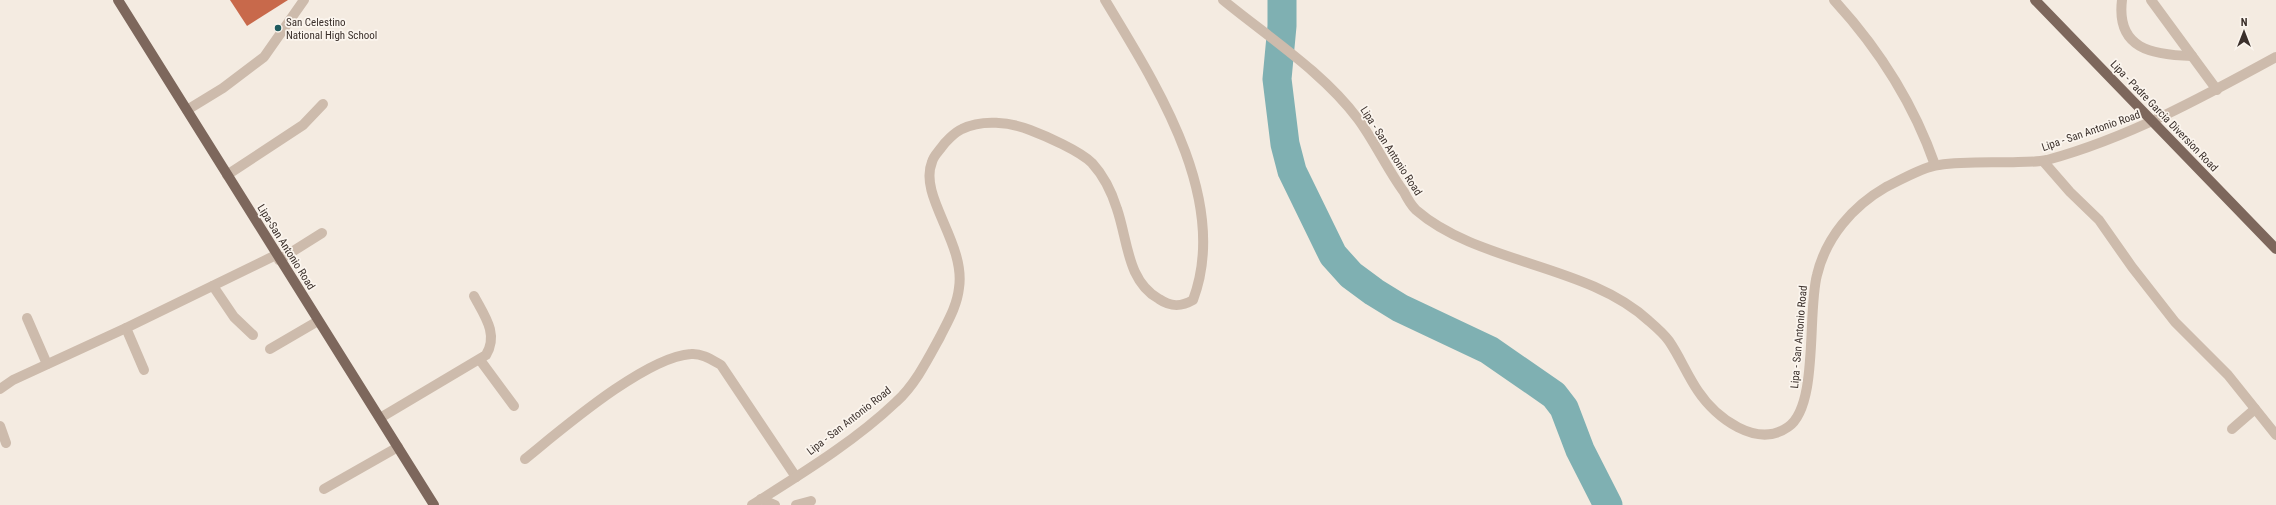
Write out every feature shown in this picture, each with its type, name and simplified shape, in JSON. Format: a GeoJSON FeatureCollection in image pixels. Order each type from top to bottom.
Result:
{"type":"FeatureCollection","features":[{"type":"Feature","properties":{"kind":"main road","name":"Lipa-San Antonio Road"},"geometry":{"type":"LineString","coordinates":[[118,0],[434,505]]}},
{"type":"Feature","properties":{"kind":"main road","name":"Lipa - Padre Garcia Diversion Road"},"geometry":{"type":"LineString","coordinates":[[2035,0],[2276,249]]}},
{"type":"Feature","properties":{"kind":"street"},"geometry":{"type":"LineString","coordinates":[[187,110],[223,88],[264,57],[304,0]]}},
{"type":"Feature","properties":{"kind":"street","name":"Lipa - San Antonio Road"},"geometry":{"type":"LineString","coordinates":[[752,505],[796,477],[854,435],[897,401],[927,361],[953,312],[960,287],[960,264],[951,235],[932,196],[929,177],[932,162],[943,144],[962,129],[993,122],[1020,126],[1049,137],[1091,161],[1104,178],[1117,208],[1135,274],[1150,294],[1168,305],[1184,306],[1194,300],[1200,283],[1203,259],[1202,214],[1189,160],[1166,105],[1105,0]]}},
{"type":"Feature","properties":{"kind":"street","name":"Lipa - San Antonio Road"},"geometry":{"type":"LineString","coordinates":[[1223,0],[1331,87],[1358,120],[1415,208],[1446,230],[1484,247],[1554,271],[1615,297],[1646,318],[1668,340],[1700,393],[1714,410],[1742,429],[1761,435],[1776,434],[1792,425],[1802,410],[1808,384],[1811,311],[1817,274],[1831,238],[1853,211],[1885,188],[1935,165],[2043,161],[2152,122],[2217,90],[2276,56]]}},
{"type":"Feature","properties":{"kind":"street"},"geometry":{"type":"LineString","coordinates":[[1834,0],[1857,26],[1909,101],[1923,129],[1935,165]]}},
{"type":"Feature","properties":{"kind":"street"},"geometry":{"type":"LineString","coordinates":[[2122,0],[2120,14],[2123,27],[2130,39],[2144,49],[2164,55],[2192,56]]}},
{"type":"Feature","properties":{"kind":"street"},"geometry":{"type":"LineString","coordinates":[[2151,0],[2217,90]]}},
{"type":"Feature","properties":{"kind":"street"},"geometry":{"type":"LineString","coordinates":[[227,174],[303,125],[323,104]]}},
{"type":"Feature","properties":{"kind":"street"},"geometry":{"type":"LineString","coordinates":[[2043,161],[2070,192],[2099,220],[2132,267],[2175,322],[2228,375],[2276,435]]}},
{"type":"Feature","properties":{"kind":"street"},"geometry":{"type":"LineString","coordinates":[[0,389],[13,380],[278,257],[322,233]]}},
{"type":"Feature","properties":{"kind":"street"},"geometry":{"type":"LineString","coordinates":[[213,286],[234,317],[253,334]]}},
{"type":"Feature","properties":{"kind":"street"},"geometry":{"type":"LineString","coordinates":[[380,418],[480,360],[486,355],[491,347],[493,337],[474,296]]}},
{"type":"Feature","properties":{"kind":"street"},"geometry":{"type":"LineString","coordinates":[[26,318],[47,364]]}},
{"type":"Feature","properties":{"kind":"street"},"geometry":{"type":"LineString","coordinates":[[270,349],[318,321]]}},
{"type":"Feature","properties":{"kind":"street"},"geometry":{"type":"LineString","coordinates":[[126,328],[144,370]]}},
{"type":"Feature","properties":{"kind":"street"},"geometry":{"type":"LineString","coordinates":[[525,459],[625,382],[670,358],[692,354],[709,358],[722,365],[796,477]]}},
{"type":"Feature","properties":{"kind":"street"},"geometry":{"type":"LineString","coordinates":[[480,360],[514,406]]}},
{"type":"Feature","properties":{"kind":"street"},"geometry":{"type":"LineString","coordinates":[[2232,429],[2255,409]]}},
{"type":"Feature","properties":{"kind":"street"},"geometry":{"type":"LineString","coordinates":[[0,426],[6,443]]}},
{"type":"Feature","properties":{"kind":"street"},"geometry":{"type":"LineString","coordinates":[[324,489],[398,447]]}},
{"type":"Feature","properties":{"kind":"street"},"geometry":{"type":"LineString","coordinates":[[761,499],[775,505]]}},
{"type":"Feature","properties":{"kind":"street"},"geometry":{"type":"LineString","coordinates":[[796,505],[811,501]]}},
{"type":"Feature","properties":{"kind":"building"},"geometry":{"type":"Polygon","coordinates":[[[230,0],[288,0],[247,26],[230,0]]]}},
{"type":"Feature","properties":{"kind":"waterway"},"geometry":{"type":"LineString","coordinates":[[1282,0],[1282,26],[1277,79],[1285,144],[1292,171],[1333,255],[1351,275],[1374,292],[1400,308],[1489,350],[1554,395],[1564,408],[1580,450],[1608,505]]}},
{"type":"Feature","properties":{"kind":"place","name":"San Celestino National High School"},"geometry":{"type":"Point","coordinates":[278,28]}}]}
